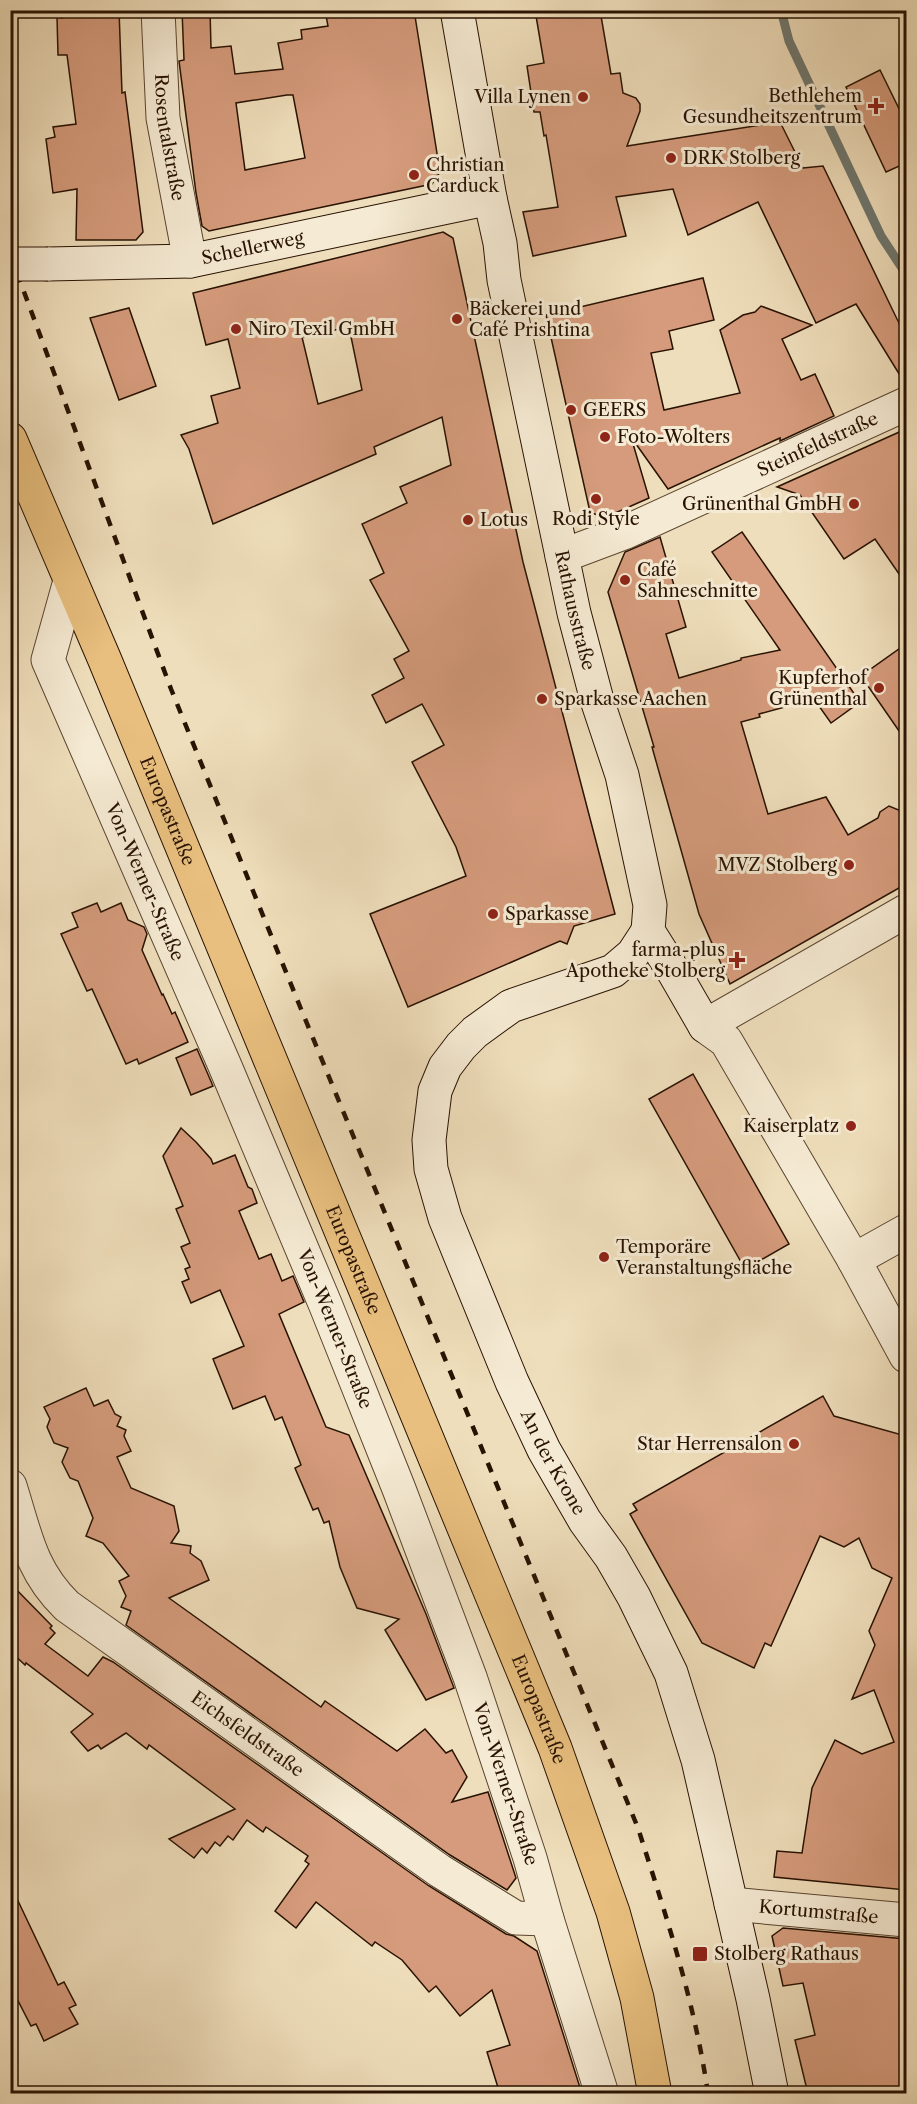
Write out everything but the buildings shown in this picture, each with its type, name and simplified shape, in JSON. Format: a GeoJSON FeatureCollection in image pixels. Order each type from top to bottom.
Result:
{"type":"FeatureCollection","features":[{"type":"Feature","properties":{"kind":"main road","name":"Europastraße"},"geometry":{"type":"LineString","coordinates":[[10,439],[555,1748],[616,1923],[638,1998],[655,2094]]}},
{"type":"Feature","properties":{"kind":"street","name":"Rosentalstraße"},"geometry":{"type":"LineString","coordinates":[[158,10],[163,118],[190,261]]}},
{"type":"Feature","properties":{"kind":"street","name":"Rathausstraße"},"geometry":{"type":"LineString","coordinates":[[457,10],[500,243],[504,280],[574,613],[588,668],[622,775],[650,905],[648,931]]}},
{"type":"Feature","properties":{"kind":"street","name":"Schellerweg"},"geometry":{"type":"LineString","coordinates":[[10,264],[190,261],[490,198]]}},
{"type":"Feature","properties":{"kind":"street","name":"Steinfeldstraße"},"geometry":{"type":"LineString","coordinates":[[562,556],[626,532],[906,404]]}},
{"type":"Feature","properties":{"kind":"street","name":"Von-Werner-Straße"},"geometry":{"type":"LineString","coordinates":[[70,581],[48,660],[225,1066],[382,1446],[470,1677],[524,1838],[602,2094]]}},
{"type":"Feature","properties":{"kind":"street"},"geometry":{"type":"LineString","coordinates":[[705,1026],[906,911]]}},
{"type":"Feature","properties":{"kind":"street"},"geometry":{"type":"LineString","coordinates":[[648,931],[705,1026],[726,1041],[854,1260],[906,1356]]}},
{"type":"Feature","properties":{"kind":"street","name":"An der Krone"},"geometry":{"type":"LineString","coordinates":[[648,931],[633,954],[613,971],[511,1006],[475,1032],[461,1046],[445,1067],[435,1091],[429,1140],[431,1169],[445,1218],[512,1382],[544,1450],[585,1521],[634,1597],[671,1673],[698,1760],[766,2057],[771,2094]]}},
{"type":"Feature","properties":{"kind":"street"},"geometry":{"type":"LineString","coordinates":[[854,1260],[906,1231]]}},
{"type":"Feature","properties":{"kind":"street","name":"Eichsfeldstraße"},"geometry":{"type":"LineString","coordinates":[[10,1486],[28,1547],[40,1575],[67,1606],[440,1871],[516,1918],[547,1919]]}},
{"type":"Feature","properties":{"kind":"street","name":"Kortumstraße"},"geometry":{"type":"LineString","coordinates":[[731,1904],[906,1920]]}},
{"type":"Feature","properties":{"kind":"waterway"},"geometry":{"type":"LineString","coordinates":[[781,10],[789,41],[881,236],[906,274]]}},
{"type":"Feature","properties":{"kind":"railway"},"geometry":{"type":"LineString","coordinates":[[10,254],[171,689],[638,1828],[688,1993],[708,2094]]}},
{"type":"Feature","properties":{"kind":"place","name":"Villa Lynen"},"geometry":{"type":"Point","coordinates":[583,97]}},
{"type":"Feature","properties":{"kind":"place","name":"Bethlehem Gesundheitszentrum"},"geometry":{"type":"Point","coordinates":[876,106]}},
{"type":"Feature","properties":{"kind":"place","name":"DRK Stolberg"},"geometry":{"type":"Point","coordinates":[671,158]}},
{"type":"Feature","properties":{"kind":"place","name":"Christian Carduck"},"geometry":{"type":"Point","coordinates":[414,175]}},
{"type":"Feature","properties":{"kind":"place","name":"Bäckerei und Café Prishtina"},"geometry":{"type":"Point","coordinates":[457,319]}},
{"type":"Feature","properties":{"kind":"place","name":"Niro Texil GmbH"},"geometry":{"type":"Point","coordinates":[236,329]}},
{"type":"Feature","properties":{"kind":"place","name":"GEERS"},"geometry":{"type":"Point","coordinates":[571,410]}},
{"type":"Feature","properties":{"kind":"place","name":"Foto-Wolters"},"geometry":{"type":"Point","coordinates":[605,437]}},
{"type":"Feature","properties":{"kind":"place","name":"Rodi Style"},"geometry":{"type":"Point","coordinates":[596,499]}},
{"type":"Feature","properties":{"kind":"place","name":"Grünenthal GmbH"},"geometry":{"type":"Point","coordinates":[854,504]}},
{"type":"Feature","properties":{"kind":"place","name":"Lotus"},"geometry":{"type":"Point","coordinates":[468,520]}},
{"type":"Feature","properties":{"kind":"place","name":"Café Sahneschnitte"},"geometry":{"type":"Point","coordinates":[625,580]}},
{"type":"Feature","properties":{"kind":"place","name":"Kupferhof Grünenthal"},"geometry":{"type":"Point","coordinates":[879,688]}},
{"type":"Feature","properties":{"kind":"place","name":"Sparkasse Aachen"},"geometry":{"type":"Point","coordinates":[542,699]}},
{"type":"Feature","properties":{"kind":"place","name":"MVZ Stolberg"},"geometry":{"type":"Point","coordinates":[849,865]}},
{"type":"Feature","properties":{"kind":"place","name":"Sparkasse"},"geometry":{"type":"Point","coordinates":[493,914]}},
{"type":"Feature","properties":{"kind":"place","name":"farma-plus Apotheke Stolberg"},"geometry":{"type":"Point","coordinates":[737,960]}},
{"type":"Feature","properties":{"kind":"place","name":"Kaiserplatz"},"geometry":{"type":"Point","coordinates":[851,1126]}},
{"type":"Feature","properties":{"kind":"place","name":"Temporäre Veranstaltungsfläche"},"geometry":{"type":"Point","coordinates":[604,1257]}},
{"type":"Feature","properties":{"kind":"place","name":"Star Herrensalon"},"geometry":{"type":"Point","coordinates":[794,1444]}},
{"type":"Feature","properties":{"kind":"place","name":"Stolberg Rathaus"},"geometry":{"type":"Point","coordinates":[700,1954]}}]}
